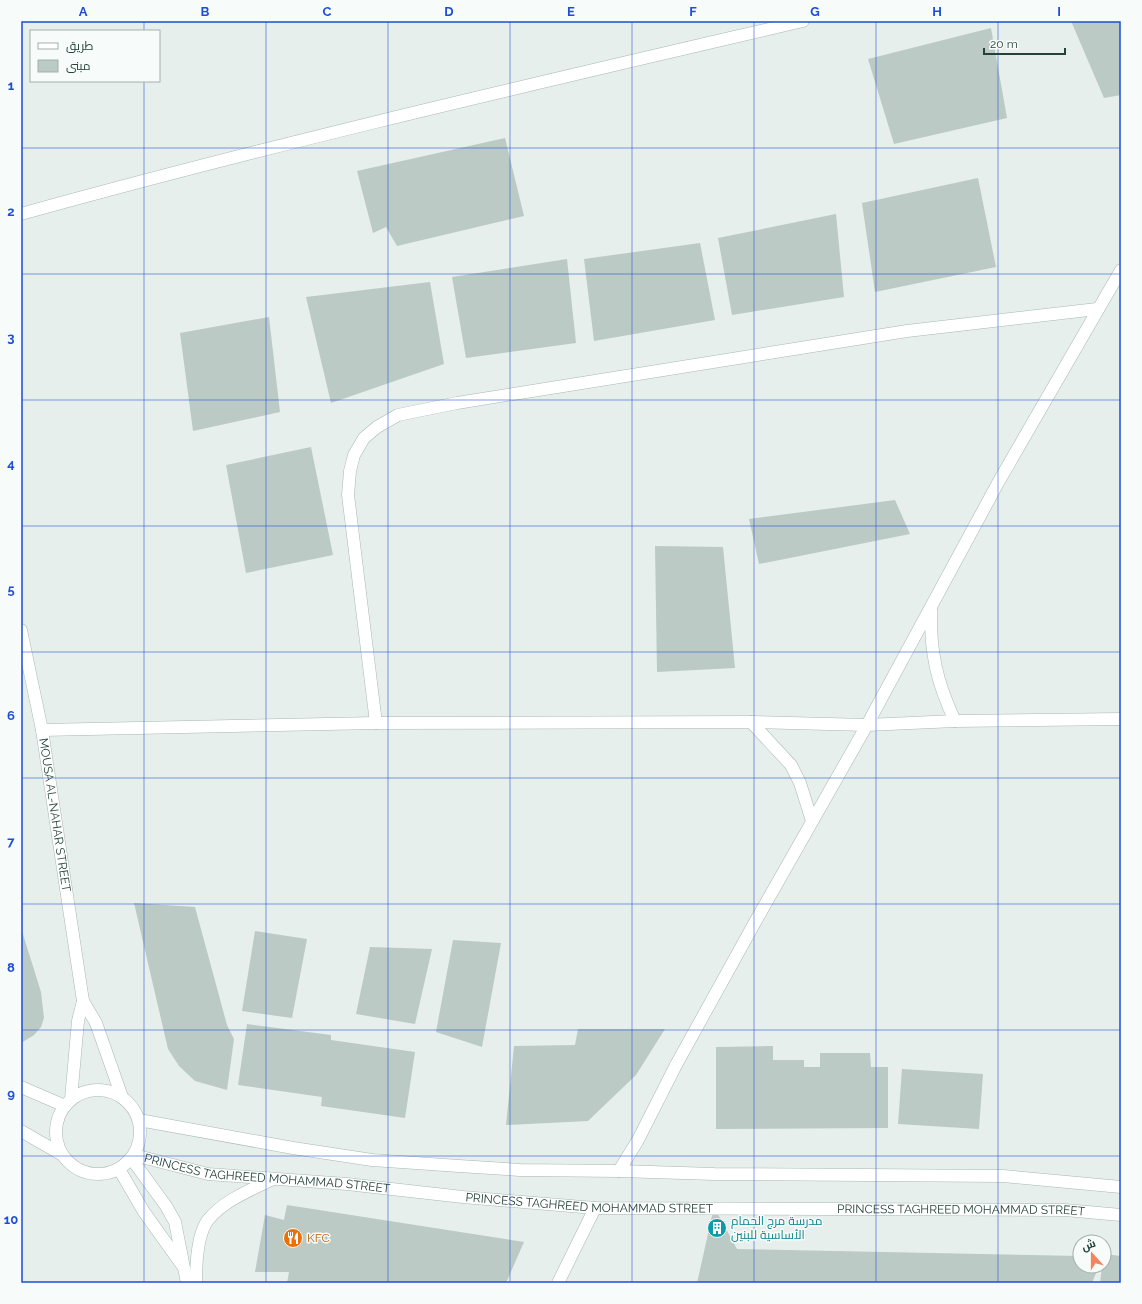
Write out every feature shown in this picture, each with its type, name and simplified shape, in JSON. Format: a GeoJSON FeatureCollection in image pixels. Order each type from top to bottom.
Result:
{"type":"FeatureCollection","features":[{"type":"Feature","properties":{"kind":"street"},"geometry":{"type":"LineString","coordinates":[[21,214],[121,186],[416,112],[803,21]]}},
{"type":"Feature","properties":{"kind":"street"},"geometry":{"type":"LineString","coordinates":[[619,1171],[638,1140],[676,1065],[867,725],[999,481],[1097,309],[1121,270]]}},
{"type":"Feature","properties":{"kind":"street"},"geometry":{"type":"LineString","coordinates":[[376,723],[348,495],[350,472],[354,455],[364,438],[387,421],[398,416],[457,403],[743,356],[907,331],[1097,309]]}},
{"type":"Feature","properties":{"kind":"street"},"geometry":{"type":"LineString","coordinates":[[931,608],[930,637],[934,666],[942,694],[955,721]]}},
{"type":"Feature","properties":{"kind":"street","name":"MOUSA AL-NAHAR STREET"},"geometry":{"type":"LineString","coordinates":[[21,630],[42,730],[83,1001],[96,1023],[122,1097]]}},
{"type":"Feature","properties":{"kind":"street"},"geometry":{"type":"LineString","coordinates":[[42,730],[376,723],[751,722],[867,725],[955,721],[1121,719]]}},
{"type":"Feature","properties":{"kind":"street"},"geometry":{"type":"LineString","coordinates":[[751,722],[790,765],[800,783],[812,821]]}},
{"type":"Feature","properties":{"kind":"street","name":"MOUSA AL-NAHAR STREET"},"geometry":{"type":"LineString","coordinates":[[68,1103],[78,1021],[83,1001]]}},
{"type":"Feature","properties":{"kind":"street"},"geometry":{"type":"LineString","coordinates":[[21,1088],[68,1103]]}},
{"type":"Feature","properties":{"kind":"street"},"geometry":{"type":"LineString","coordinates":[[102,1090],[122,1097],[135,1111],[138,1120],[140,1132],[139,1144],[133,1156],[118,1169],[106,1174],[93,1174],[80,1171],[70,1164],[61,1154],[56,1142],[55,1130],[58,1117],[68,1103],[80,1094],[102,1090]]}},
{"type":"Feature","properties":{"kind":"street","name":"PRINCESS TAGHREED MOHAMMAD STREET"},"geometry":{"type":"LineString","coordinates":[[138,1120],[293,1148],[372,1160],[520,1170],[714,1174],[1004,1176],[1121,1187]]}},
{"type":"Feature","properties":{"kind":"street"},"geometry":{"type":"LineString","coordinates":[[24,1135],[61,1154]]}},
{"type":"Feature","properties":{"kind":"street"},"geometry":{"type":"LineString","coordinates":[[133,1156],[175,1222],[182,1266],[187,1283]]}},
{"type":"Feature","properties":{"kind":"street","name":"PRINCESS TAGHREED MOHAMMAD STREET"},"geometry":{"type":"LineString","coordinates":[[133,1156],[208,1174],[394,1188],[463,1197],[595,1208],[1057,1210],[1121,1215]]}},
{"type":"Feature","properties":{"kind":"street"},"geometry":{"type":"LineString","coordinates":[[118,1169],[158,1234],[182,1266]]}},
{"type":"Feature","properties":{"kind":"street"},"geometry":{"type":"LineString","coordinates":[[196,1283],[196,1258],[207,1220],[230,1201],[274,1178]]}},
{"type":"Feature","properties":{"kind":"street"},"geometry":{"type":"LineString","coordinates":[[558,1283],[595,1208]]}},
{"type":"Feature","properties":{"kind":"building"},"geometry":{"type":"Polygon","coordinates":[[[1071,21],[1121,21],[1121,95],[1104,98],[1071,21]]]}},
{"type":"Feature","properties":{"kind":"building"},"geometry":{"type":"Polygon","coordinates":[[[991,28],[1007,118],[894,144],[868,59],[991,28]]]}},
{"type":"Feature","properties":{"kind":"building"},"geometry":{"type":"Polygon","coordinates":[[[505,138],[524,216],[397,246],[386,227],[373,233],[357,171],[505,138]]]}},
{"type":"Feature","properties":{"kind":"building"},"geometry":{"type":"Polygon","coordinates":[[[978,178],[996,267],[875,292],[862,203],[978,178]]]}},
{"type":"Feature","properties":{"kind":"building"},"geometry":{"type":"Polygon","coordinates":[[[836,214],[844,297],[732,315],[718,238],[836,214]]]}},
{"type":"Feature","properties":{"kind":"building"},"geometry":{"type":"Polygon","coordinates":[[[700,243],[715,320],[594,341],[584,259],[700,243]]]}},
{"type":"Feature","properties":{"kind":"building"},"geometry":{"type":"Polygon","coordinates":[[[567,259],[576,343],[466,358],[452,277],[567,259]]]}},
{"type":"Feature","properties":{"kind":"building"},"geometry":{"type":"Polygon","coordinates":[[[430,282],[444,364],[331,403],[306,297],[430,282]]]}},
{"type":"Feature","properties":{"kind":"building"},"geometry":{"type":"Polygon","coordinates":[[[269,317],[280,412],[193,431],[180,333],[269,317]]]}},
{"type":"Feature","properties":{"kind":"building"},"geometry":{"type":"Polygon","coordinates":[[[311,447],[333,555],[246,573],[226,465],[311,447]]]}},
{"type":"Feature","properties":{"kind":"building"},"geometry":{"type":"Polygon","coordinates":[[[895,500],[910,534],[759,564],[749,519],[895,500]]]}},
{"type":"Feature","properties":{"kind":"building"},"geometry":{"type":"Polygon","coordinates":[[[655,546],[723,547],[735,668],[657,672],[655,546]]]}},
{"type":"Feature","properties":{"kind":"building"},"geometry":{"type":"Polygon","coordinates":[[[134,903],[195,907],[227,1025],[234,1039],[227,1090],[195,1081],[179,1066],[168,1049],[134,903]]]}},
{"type":"Feature","properties":{"kind":"building"},"geometry":{"type":"Polygon","coordinates":[[[21,928],[41,992],[44,1018],[41,1027],[34,1035],[21,1043],[21,928]]]}},
{"type":"Feature","properties":{"kind":"building"},"geometry":{"type":"Polygon","coordinates":[[[255,931],[307,939],[292,1018],[242,1011],[255,931]]]}},
{"type":"Feature","properties":{"kind":"building"},"geometry":{"type":"Polygon","coordinates":[[[453,940],[501,943],[482,1047],[436,1032],[453,940]]]}},
{"type":"Feature","properties":{"kind":"building"},"geometry":{"type":"Polygon","coordinates":[[[370,947],[432,949],[415,1024],[356,1014],[370,947]]]}},
{"type":"Feature","properties":{"kind":"building"},"geometry":{"type":"Polygon","coordinates":[[[247,1024],[331,1035],[331,1040],[415,1052],[405,1118],[321,1106],[322,1097],[238,1085],[247,1024]]]}},
{"type":"Feature","properties":{"kind":"building"},"geometry":{"type":"Polygon","coordinates":[[[578,1029],[665,1029],[636,1075],[588,1121],[506,1125],[514,1046],[575,1045],[578,1029]]]}},
{"type":"Feature","properties":{"kind":"building"},"geometry":{"type":"Polygon","coordinates":[[[773,1046],[773,1060],[804,1060],[804,1067],[820,1067],[820,1053],[870,1053],[871,1067],[888,1067],[888,1128],[716,1129],[716,1047],[773,1046]]]}},
{"type":"Feature","properties":{"kind":"building"},"geometry":{"type":"Polygon","coordinates":[[[902,1069],[983,1074],[979,1129],[898,1124],[902,1069]]]}},
{"type":"Feature","properties":{"kind":"building"},"geometry":{"type":"Polygon","coordinates":[[[287,1205],[524,1242],[506,1283],[287,1283],[289,1272],[255,1272],[265,1215],[284,1220],[287,1205]]]}},
{"type":"Feature","properties":{"kind":"building","name":"مدرسة مرج الحمام الأساسية للبنين"},"geometry":{"type":"Polygon","coordinates":[[[714,1207],[737,1249],[1072,1256],[1072,1274],[1096,1274],[1092,1283],[697,1283],[714,1207]]]}},
{"type":"Feature","properties":{"kind":"building"},"geometry":{"type":"Polygon","coordinates":[[[1112,1255],[1121,1256],[1121,1283],[1100,1283],[1101,1274],[1112,1274],[1112,1255]]]}},
{"type":"Feature","properties":{"kind":"place","name":"مدرسة مرج الحمام الأساسية للبنين"},"geometry":{"type":"Point","coordinates":[717,1228]}},
{"type":"Feature","properties":{"kind":"place","name":"KFC"},"geometry":{"type":"Point","coordinates":[293,1238]}}]}
